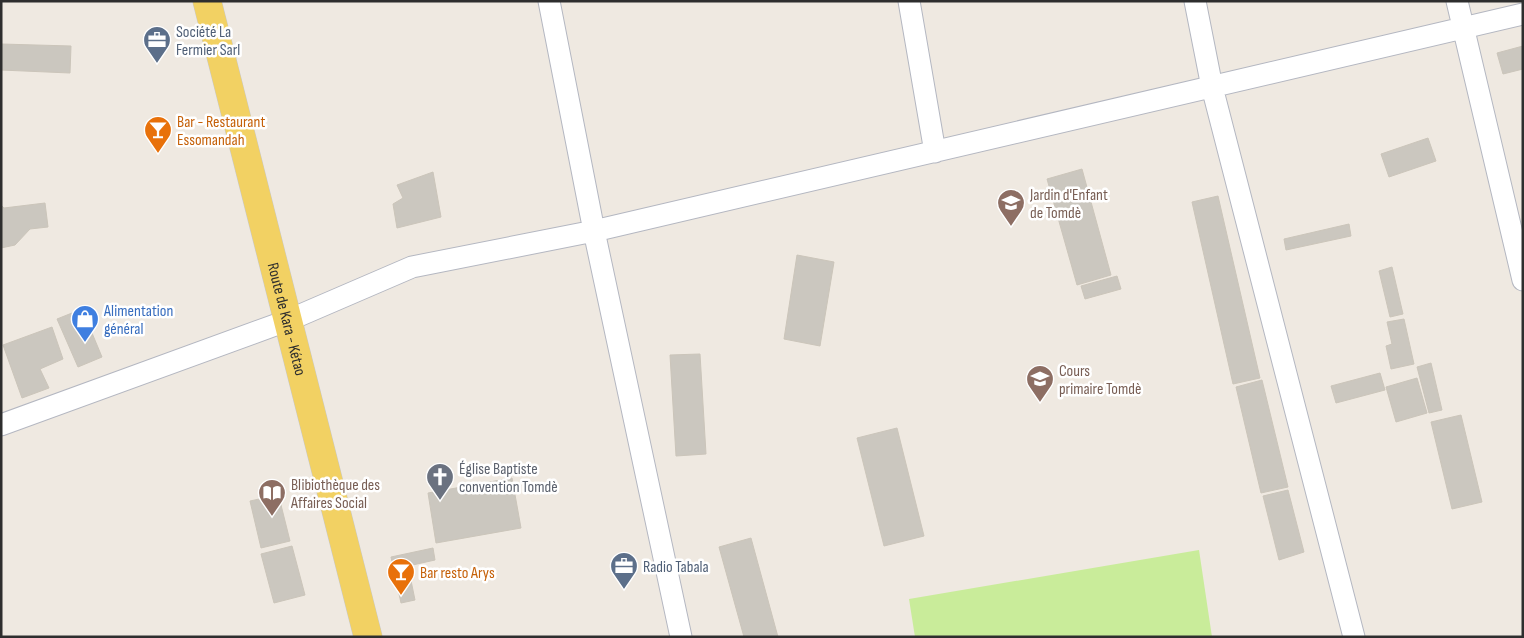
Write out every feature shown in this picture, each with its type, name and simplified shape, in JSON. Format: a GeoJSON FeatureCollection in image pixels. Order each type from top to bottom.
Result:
{"type":"FeatureCollection","features":[{"type":"Feature","properties":{"kind":"main road","name":"Route de Kara - Kétao"},"geometry":{"type":"LineString","coordinates":[[207,1],[368,637]]}},
{"type":"Feature","properties":{"kind":"street"},"geometry":{"type":"LineString","coordinates":[[549,1],[594,231],[681,637]]}},
{"type":"Feature","properties":{"kind":"street"},"geometry":{"type":"LineString","coordinates":[[909,1],[935,152]]}},
{"type":"Feature","properties":{"kind":"street"},"geometry":{"type":"LineString","coordinates":[[1194,1],[1212,86],[1354,637]]}},
{"type":"Feature","properties":{"kind":"street"},"geometry":{"type":"LineString","coordinates":[[1457,1],[1523,280]]}},
{"type":"Feature","properties":{"kind":"street"},"geometry":{"type":"LineString","coordinates":[[1,425],[289,320],[412,267],[594,231],[1523,14]]}},
{"type":"Feature","properties":{"kind":"green space"},"geometry":{"type":"Polygon","coordinates":[[[1199,550],[1212,637],[915,637],[909,599],[1199,550]]]}},
{"type":"Feature","properties":{"kind":"building"},"geometry":{"type":"Polygon","coordinates":[[[1,44],[71,46],[70,73],[1,70],[1,44]]]}},
{"type":"Feature","properties":{"kind":"building"},"geometry":{"type":"Polygon","coordinates":[[[1523,46],[1523,69],[1503,74],[1497,53],[1523,46]]]}},
{"type":"Feature","properties":{"kind":"building"},"geometry":{"type":"Polygon","coordinates":[[[1428,138],[1436,161],[1389,177],[1381,154],[1428,138]]]}},
{"type":"Feature","properties":{"kind":"building"},"geometry":{"type":"Polygon","coordinates":[[[1082,169],[1111,275],[1077,285],[1047,179],[1082,169]]]}},
{"type":"Feature","properties":{"kind":"building"},"geometry":{"type":"Polygon","coordinates":[[[433,172],[441,217],[397,228],[393,204],[403,198],[397,185],[433,172]]]}},
{"type":"Feature","properties":{"kind":"building"},"geometry":{"type":"Polygon","coordinates":[[[1218,196],[1260,378],[1233,384],[1192,202],[1218,196]]]}},
{"type":"Feature","properties":{"kind":"building"},"geometry":{"type":"Polygon","coordinates":[[[45,203],[48,227],[30,229],[15,245],[1,248],[1,205],[4,208],[45,203]]]}},
{"type":"Feature","properties":{"kind":"building"},"geometry":{"type":"Polygon","coordinates":[[[1349,224],[1351,236],[1286,250],[1284,239],[1349,224]]]}},
{"type":"Feature","properties":{"kind":"building"},"geometry":{"type":"Polygon","coordinates":[[[797,255],[834,262],[820,346],[784,339],[797,255]]]}},
{"type":"Feature","properties":{"kind":"building"},"geometry":{"type":"Polygon","coordinates":[[[1392,267],[1403,314],[1390,317],[1379,271],[1392,267]]]}},
{"type":"Feature","properties":{"kind":"building"},"geometry":{"type":"Polygon","coordinates":[[[1117,276],[1121,289],[1085,299],[1081,286],[1117,276]]]}},
{"type":"Feature","properties":{"kind":"building"},"geometry":{"type":"Polygon","coordinates":[[[82,309],[102,357],[78,367],[57,319],[82,309]]]}},
{"type":"Feature","properties":{"kind":"building"},"geometry":{"type":"Polygon","coordinates":[[[1404,319],[1414,364],[1391,369],[1386,346],[1392,344],[1387,322],[1404,319]]]}},
{"type":"Feature","properties":{"kind":"building"},"geometry":{"type":"Polygon","coordinates":[[[52,327],[63,359],[40,369],[49,388],[22,398],[3,345],[52,327]]]}},
{"type":"Feature","properties":{"kind":"building"},"geometry":{"type":"Polygon","coordinates":[[[700,354],[706,454],[676,456],[670,355],[700,354]]]}},
{"type":"Feature","properties":{"kind":"building"},"geometry":{"type":"Polygon","coordinates":[[[1431,363],[1442,410],[1429,413],[1417,367],[1431,363]]]}},
{"type":"Feature","properties":{"kind":"building"},"geometry":{"type":"Polygon","coordinates":[[[1380,373],[1385,390],[1336,403],[1331,386],[1380,373]]]}},
{"type":"Feature","properties":{"kind":"building"},"geometry":{"type":"Polygon","coordinates":[[[1417,378],[1427,413],[1396,422],[1386,387],[1417,378]]]}},
{"type":"Feature","properties":{"kind":"building"},"geometry":{"type":"Polygon","coordinates":[[[1262,380],[1288,487],[1261,493],[1236,387],[1262,380]]]}},
{"type":"Feature","properties":{"kind":"building"},"geometry":{"type":"Polygon","coordinates":[[[1461,415],[1482,502],[1452,509],[1431,422],[1461,415]]]}},
{"type":"Feature","properties":{"kind":"building"},"geometry":{"type":"Polygon","coordinates":[[[897,428],[924,536],[884,546],[857,438],[897,428]]]}},
{"type":"Feature","properties":{"kind":"building"},"geometry":{"type":"Polygon","coordinates":[[[512,478],[521,528],[436,543],[428,493],[512,478]]]}},
{"type":"Feature","properties":{"kind":"building"},"geometry":{"type":"Polygon","coordinates":[[[1288,490],[1304,552],[1279,560],[1263,496],[1288,490]]]}},
{"type":"Feature","properties":{"kind":"building"},"geometry":{"type":"Polygon","coordinates":[[[273,496],[274,502],[280,501],[290,541],[261,548],[250,501],[273,496]]]}},
{"type":"Feature","properties":{"kind":"building"},"geometry":{"type":"Polygon","coordinates":[[[751,538],[778,637],[744,637],[719,547],[751,538]]]}},
{"type":"Feature","properties":{"kind":"building"},"geometry":{"type":"Polygon","coordinates":[[[292,546],[305,595],[274,603],[261,554],[292,546]]]}},
{"type":"Feature","properties":{"kind":"building"},"geometry":{"type":"Polygon","coordinates":[[[433,548],[435,560],[408,566],[415,600],[401,603],[391,557],[433,548]]]}},
{"type":"Feature","properties":{"kind":"place","name":"Société La Fermier Sarl"},"geometry":{"type":"Point","coordinates":[157,64]}},
{"type":"Feature","properties":{"kind":"place","name":"Bar - Restaurant Essomandah"},"geometry":{"type":"Point","coordinates":[158,154]}},
{"type":"Feature","properties":{"kind":"place","name":"Jardin d'Enfant de Tomdè"},"geometry":{"type":"Point","coordinates":[1011,227]}},
{"type":"Feature","properties":{"kind":"place","name":"Alimentation général"},"geometry":{"type":"Point","coordinates":[85,343]}},
{"type":"Feature","properties":{"kind":"place","name":"Cours primaire Tomdè"},"geometry":{"type":"Point","coordinates":[1040,403]}},
{"type":"Feature","properties":{"kind":"place","name":"Église Baptiste convention Tomdè"},"geometry":{"type":"Point","coordinates":[440,501]}},
{"type":"Feature","properties":{"kind":"place","name":"Blibiothèque des Affaires Social"},"geometry":{"type":"Point","coordinates":[272,517]}},
{"type":"Feature","properties":{"kind":"place","name":"Radio Tabala"},"geometry":{"type":"Point","coordinates":[624,590]}},
{"type":"Feature","properties":{"kind":"place","name":"Bar resto Arys"},"geometry":{"type":"Point","coordinates":[401,596]}}]}
